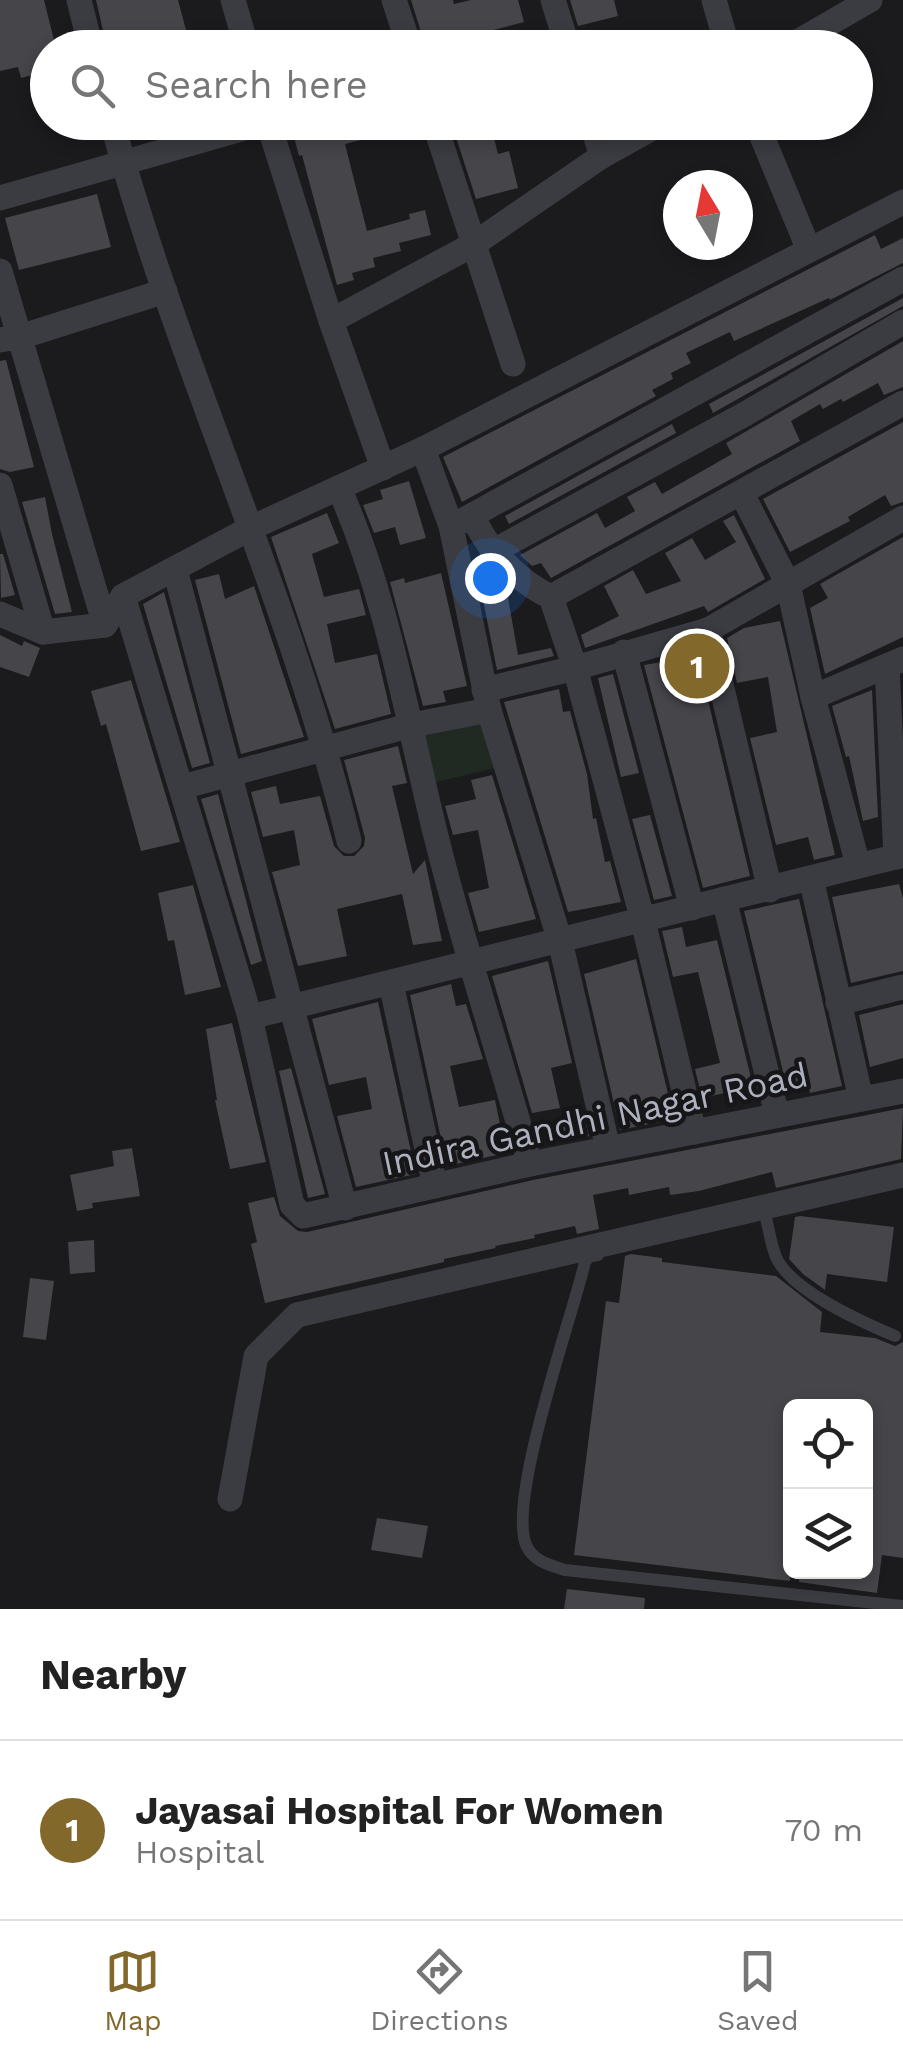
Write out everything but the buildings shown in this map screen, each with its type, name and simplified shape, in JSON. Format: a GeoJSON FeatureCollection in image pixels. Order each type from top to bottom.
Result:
{"type":"FeatureCollection","features":[{"type":"Feature","properties":{"kind":"street"},"geometry":{"type":"LineString","coordinates":[[78,0],[87,30]]}},
{"type":"Feature","properties":{"kind":"street"},"geometry":{"type":"LineString","coordinates":[[233,0],[242,30]]}},
{"type":"Feature","properties":{"kind":"street"},"geometry":{"type":"LineString","coordinates":[[394,0],[404,30]]}},
{"type":"Feature","properties":{"kind":"street"},"geometry":{"type":"LineString","coordinates":[[552,0],[562,30]]}},
{"type":"Feature","properties":{"kind":"street"},"geometry":{"type":"LineString","coordinates":[[714,0],[723,30]]}},
{"type":"Feature","properties":{"kind":"street"},"geometry":{"type":"LineString","coordinates":[[818,30],[870,0]]}},
{"type":"Feature","properties":{"kind":"street"},"geometry":{"type":"LineString","coordinates":[[116,140],[165,290],[327,749],[349,842]]}},
{"type":"Feature","properties":{"kind":"street"},"geometry":{"type":"LineString","coordinates":[[0,198],[202,140]]}},
{"type":"Feature","properties":{"kind":"street"},"geometry":{"type":"LineString","coordinates":[[273,140],[330,321],[383,468]]}},
{"type":"Feature","properties":{"kind":"street"},"geometry":{"type":"LineString","coordinates":[[440,140],[514,364]]}},
{"type":"Feature","properties":{"kind":"street"},"geometry":{"type":"LineString","coordinates":[[597,140],[602,156]]}},
{"type":"Feature","properties":{"kind":"street"},"geometry":{"type":"LineString","coordinates":[[330,321],[474,244],[630,140]]}},
{"type":"Feature","properties":{"kind":"street"},"geometry":{"type":"LineString","coordinates":[[764,140],[810,250]]}},
{"type":"Feature","properties":{"kind":"street"},"geometry":{"type":"LineString","coordinates":[[105,625],[123,596],[250,529],[423,448],[903,202]]}},
{"type":"Feature","properties":{"kind":"street"},"geometry":{"type":"LineString","coordinates":[[0,271],[10,338],[105,625]]}},
{"type":"Feature","properties":{"kind":"street"},"geometry":{"type":"LineString","coordinates":[[462,522],[903,279]]}},
{"type":"Feature","properties":{"kind":"street"},"geometry":{"type":"LineString","coordinates":[[10,338],[165,290]]}},
{"type":"Feature","properties":{"kind":"street"},"geometry":{"type":"LineString","coordinates":[[492,552],[745,414],[903,322]]}},
{"type":"Feature","properties":{"kind":"street"},"geometry":{"type":"LineString","coordinates":[[551,596],[903,403]]}},
{"type":"Feature","properties":{"kind":"street"},"geometry":{"type":"LineString","coordinates":[[423,448],[462,522],[487,700],[560,941],[608,1148]]}},
{"type":"Feature","properties":{"kind":"street"},"geometry":{"type":"LineString","coordinates":[[0,485],[43,632]]}},
{"type":"Feature","properties":{"kind":"street"},"geometry":{"type":"LineString","coordinates":[[339,488],[363,542],[412,725],[439,848],[530,1164]]}},
{"type":"Feature","properties":{"kind":"street"},"geometry":{"type":"LineString","coordinates":[[742,494],[788,584],[813,697],[858,865]]}},
{"type":"Feature","properties":{"kind":"street"},"geometry":{"type":"LineString","coordinates":[[182,787],[412,725],[624,652],[708,630],[903,518]]}},
{"type":"Feature","properties":{"kind":"street"},"geometry":{"type":"LineString","coordinates":[[462,522],[492,552],[551,596],[575,668],[643,921],[694,1132]]}},
{"type":"Feature","properties":{"kind":"street"},"geometry":{"type":"LineString","coordinates":[[176,570],[345,1208]]}},
{"type":"Feature","properties":{"kind":"street"},"geometry":{"type":"LineString","coordinates":[[123,596],[250,1017],[900,856],[895,663],[813,697]]}},
{"type":"Feature","properties":{"kind":"street"},"geometry":{"type":"LineString","coordinates":[[0,614],[43,632],[105,625]]}},
{"type":"Feature","properties":{"kind":"street"},"geometry":{"type":"LineString","coordinates":[[708,630],[770,890]]}},
{"type":"Feature","properties":{"kind":"street"},"geometry":{"type":"LineString","coordinates":[[624,652],[692,908]]}},
{"type":"Feature","properties":{"kind":"street"},"geometry":{"type":"LineString","coordinates":[[811,878],[861,1099]]}},
{"type":"Feature","properties":{"kind":"street"},"geometry":{"type":"LineString","coordinates":[[724,899],[777,1115]]}},
{"type":"Feature","properties":{"kind":"street"},"geometry":{"type":"LineString","coordinates":[[390,983],[436,1186]]}},
{"type":"Feature","properties":{"kind":"street"},"geometry":{"type":"LineString","coordinates":[[838,1003],[903,987]]}},
{"type":"Feature","properties":{"kind":"street","name":"Indira Gandhi Nagar Road"},"geometry":{"type":"LineString","coordinates":[[250,1017],[292,1205],[302,1216],[530,1164],[903,1091]]}},
{"type":"Feature","properties":{"kind":"street"},"geometry":{"type":"LineString","coordinates":[[230,1499],[256,1356],[297,1315],[903,1174]]}},
{"type":"Feature","properties":{"kind":"lane"},"geometry":{"type":"LineString","coordinates":[[903,1188],[589,1257],[552,1373],[526,1485],[524,1540],[539,1560],[565,1570],[903,1606]]}},
{"type":"Feature","properties":{"kind":"lane"},"geometry":{"type":"LineString","coordinates":[[766,1218],[776,1258],[788,1275],[860,1321],[895,1336]]}},
{"type":"Feature","properties":{"kind":"shaded area"},"geometry":{"type":"Polygon","coordinates":[[[483,719],[495,768],[433,783],[422,735],[483,719]]]}},
{"type":"Feature","properties":{"kind":"place","name":"Jayasai Hospital For Women"},"geometry":{"type":"Point","coordinates":[697,666]}}]}
